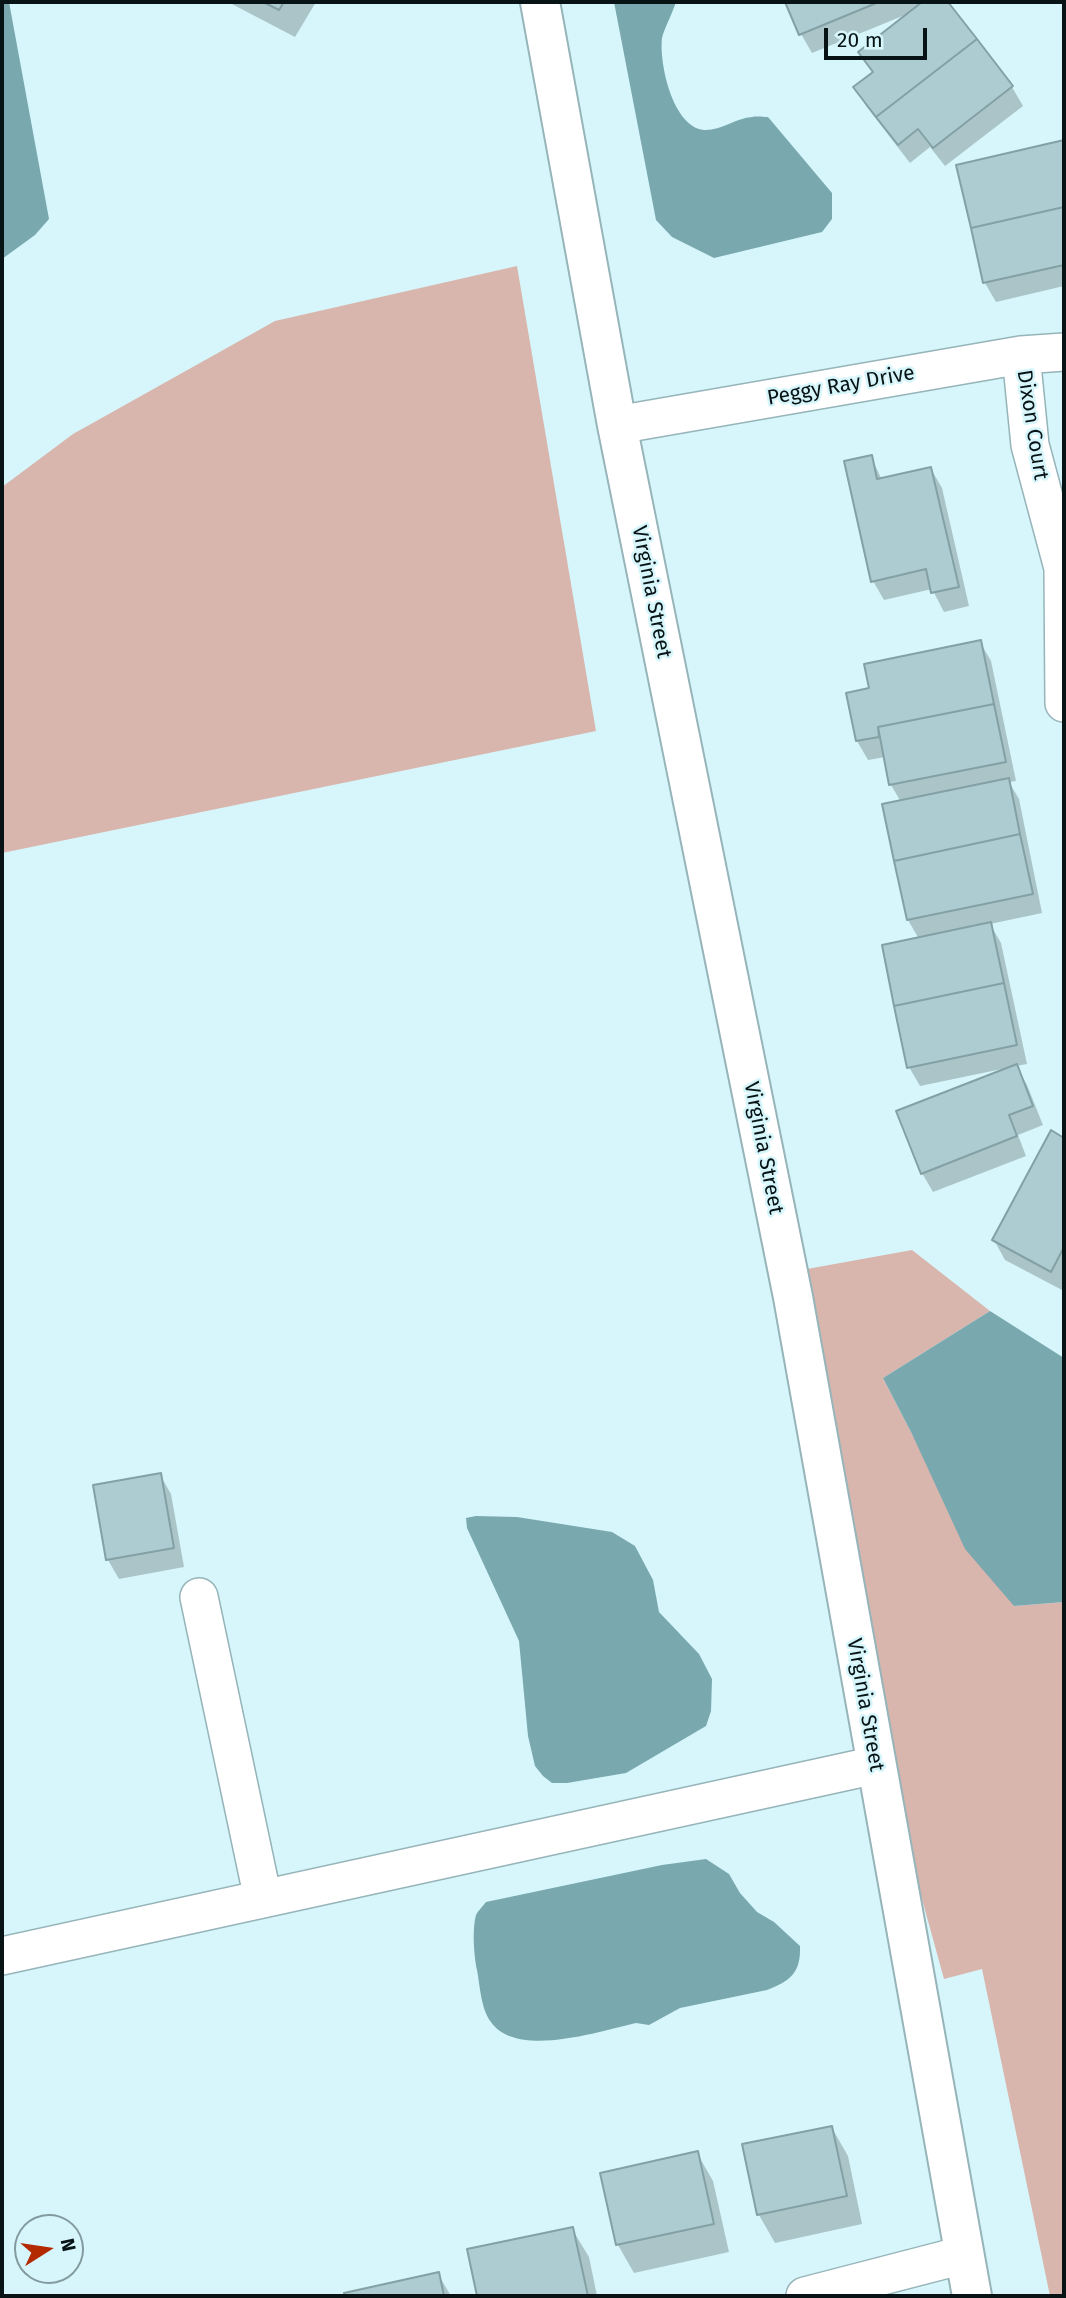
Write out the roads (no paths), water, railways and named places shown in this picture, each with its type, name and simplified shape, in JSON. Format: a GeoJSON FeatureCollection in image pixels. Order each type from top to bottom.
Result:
{"type":"FeatureCollection","features":[{"type":"Feature","properties":{"kind":"street","name":"Virginia Street"},"geometry":{"type":"LineString","coordinates":[[540,2],[617,425],[793,1297],[972,2296]]}},
{"type":"Feature","properties":{"kind":"street","name":"Peggy Ray Drive"},"geometry":{"type":"LineString","coordinates":[[617,425],[1021,355],[1064,352]]}},
{"type":"Feature","properties":{"kind":"street","name":"Dixon Court"},"geometry":{"type":"LineString","coordinates":[[1021,355],[1030,445],[1063,568],[1064,703]]}},
{"type":"Feature","properties":{"kind":"street"},"geometry":{"type":"LineString","coordinates":[[199,1597],[263,1899]]}},
{"type":"Feature","properties":{"kind":"street"},"geometry":{"type":"LineString","coordinates":[[2,1956],[876,1765]]}},
{"type":"Feature","properties":{"kind":"street"},"geometry":{"type":"LineString","coordinates":[[805,2296],[963,2255]]}},
{"type":"Feature","properties":{"kind":"water"},"geometry":{"type":"Polygon","coordinates":[[[2,2],[9,2],[49,219],[35,235],[2,259],[2,2]]]}},
{"type":"Feature","properties":{"kind":"water"},"geometry":{"type":"Polygon","coordinates":[[[614,2],[676,2],[663,34],[662,49],[666,78],[676,106],[693,126],[704,130],[716,129],[746,118],[768,117],[832,193],[832,219],[822,232],[714,258],[672,237],[656,220],[614,2]]]}},
{"type":"Feature","properties":{"kind":"water"},"geometry":{"type":"Polygon","coordinates":[[[990,1311],[1064,1358],[1064,1602],[1014,1606],[965,1549],[883,1378],[990,1311]]]}},
{"type":"Feature","properties":{"kind":"water"},"geometry":{"type":"Polygon","coordinates":[[[517,1517],[612,1532],[635,1546],[653,1580],[659,1612],[699,1654],[712,1679],[711,1711],[706,1726],[626,1773],[567,1783],[552,1783],[543,1776],[535,1766],[528,1736],[519,1641],[467,1528],[466,1518],[517,1517]]]}},
{"type":"Feature","properties":{"kind":"water"},"geometry":{"type":"Polygon","coordinates":[[[706,1859],[729,1874],[740,1893],[757,1912],[774,1922],[800,1946],[799,1963],[788,1979],[767,1990],[680,2008],[649,2025],[636,2023],[581,2036],[539,2041],[519,2039],[503,2033],[491,2022],[481,1997],[474,1943],[476,1915],[486,1902],[662,1865],[706,1859]]]}}]}
